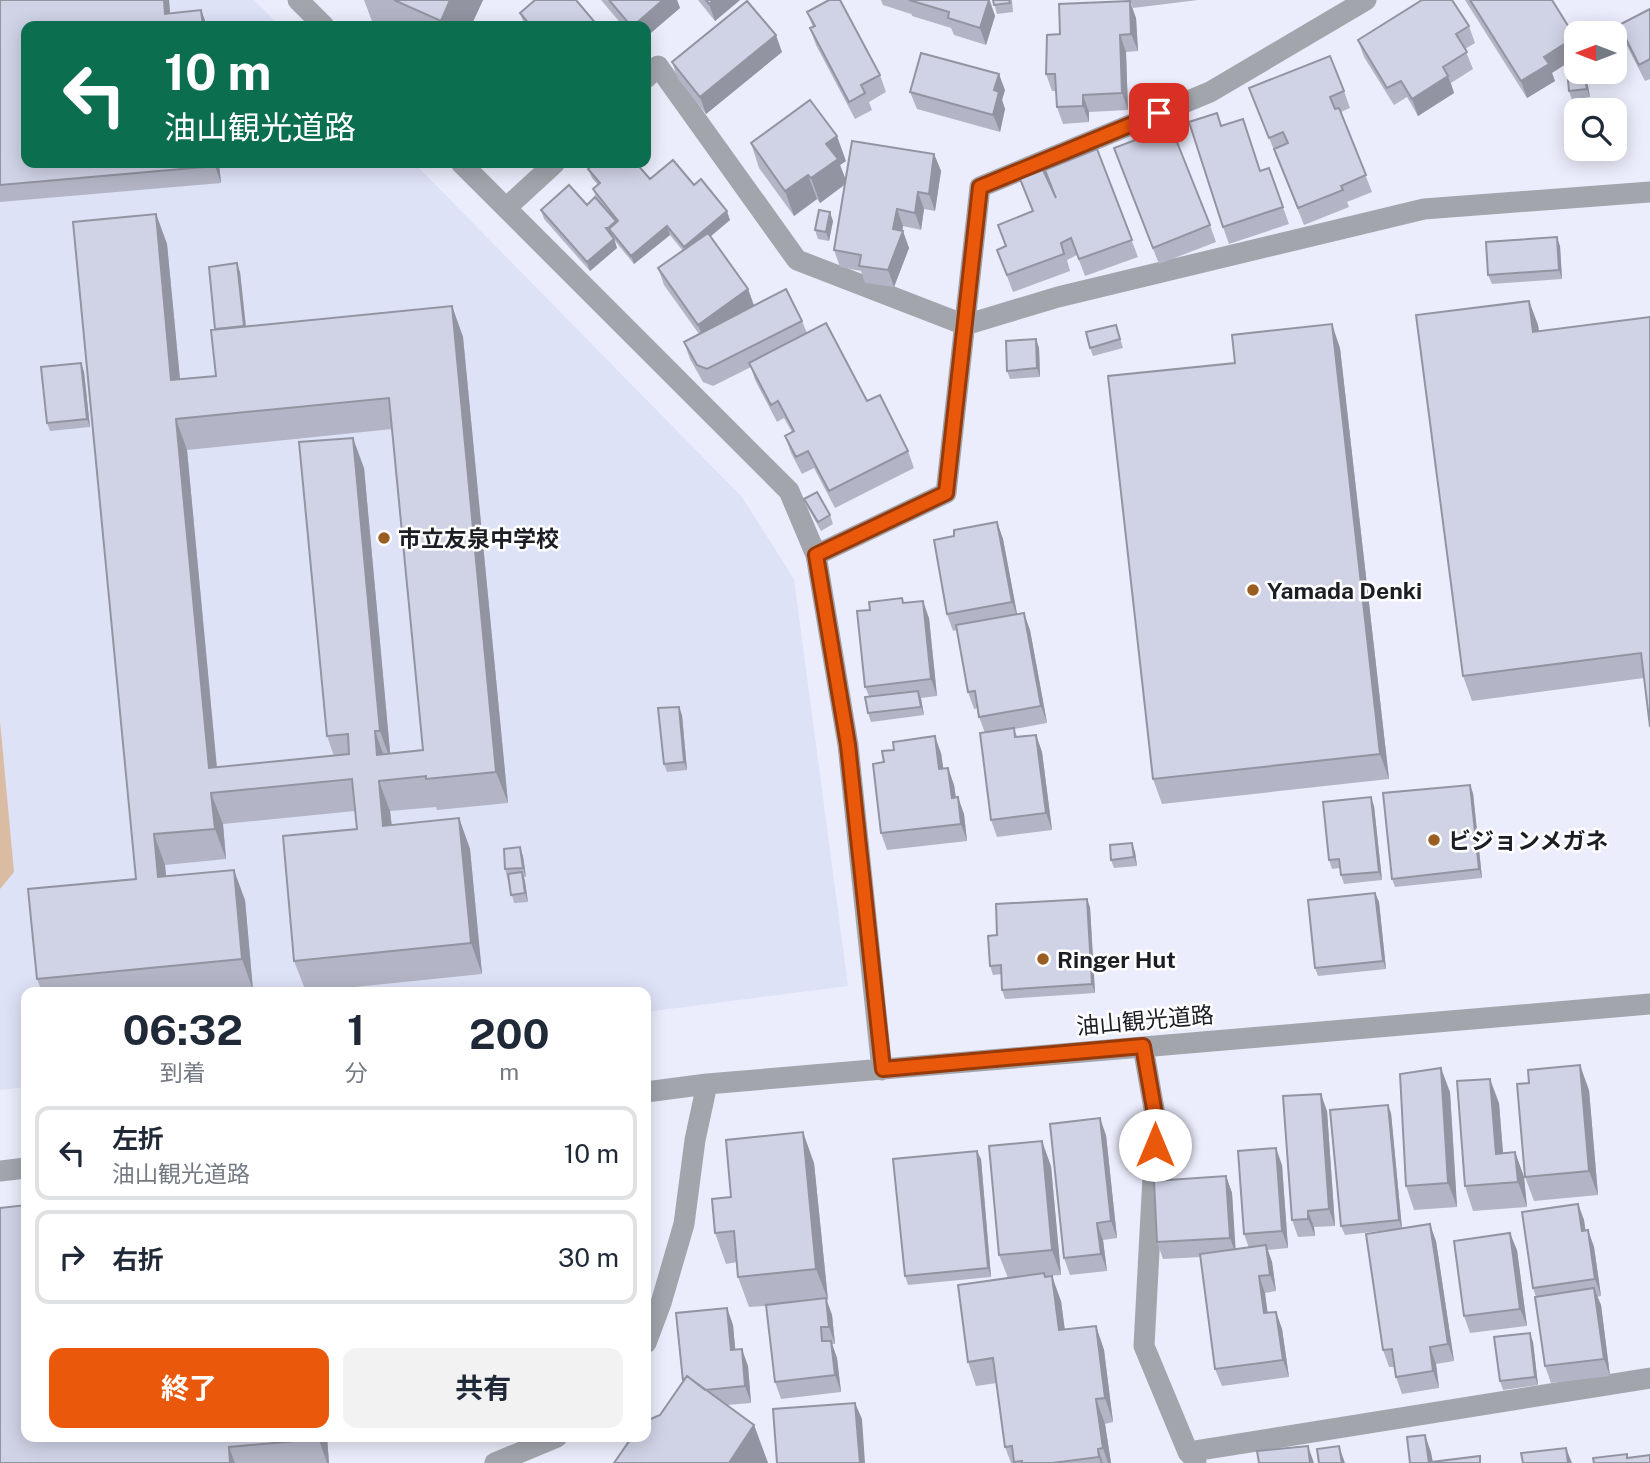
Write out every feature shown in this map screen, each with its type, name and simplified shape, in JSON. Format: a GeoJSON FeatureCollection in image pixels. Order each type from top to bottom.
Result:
{"type":"FeatureCollection","features":[{"type":"Feature","properties":{"kind":"street"},"geometry":{"type":"LineString","coordinates":[[298,0],[319,21]]}},
{"type":"Feature","properties":{"kind":"street"},"geometry":{"type":"LineString","coordinates":[[816,555],[946,493],[980,187],[1210,92],[1366,0]]}},
{"type":"Feature","properties":{"kind":"street"},"geometry":{"type":"LineString","coordinates":[[651,73],[658,66],[797,260],[965,325],[1058,297],[1423,209],[1650,192]]}},
{"type":"Feature","properties":{"kind":"street"},"geometry":{"type":"LineString","coordinates":[[466,168],[789,491],[816,555],[848,745],[883,1069]]}},
{"type":"Feature","properties":{"kind":"street"},"geometry":{"type":"LineString","coordinates":[[506,208],[550,168]]}},
{"type":"Feature","properties":{"kind":"street","name":"油山観光道路"},"geometry":{"type":"LineString","coordinates":[[651,1091],[707,1084],[1650,1004]]}},
{"type":"Feature","properties":{"kind":"street"},"geometry":{"type":"LineString","coordinates":[[1143,1046],[1156,1120],[1144,1346],[1193,1457],[1650,1378]]}},
{"type":"Feature","properties":{"kind":"street"},"geometry":{"type":"LineString","coordinates":[[651,1329],[684,1224],[695,1140],[707,1084]]}},
{"type":"Feature","properties":{"kind":"street"},"geometry":{"type":"LineString","coordinates":[[0,1171],[21,1169]]}},
{"type":"Feature","properties":{"kind":"street"},"geometry":{"type":"LineString","coordinates":[[495,1463],[545,1442]]}},
{"type":"Feature","properties":{"kind":"shaded area","name":"市立友泉中学校"},"geometry":{"type":"Polygon","coordinates":[[[0,0],[254,0],[275,21],[21,21],[21,168],[419,168],[742,497],[794,579],[848,986],[651,1011],[651,987],[21,987],[21,1088],[0,1090],[0,0]]]}},
{"type":"Feature","properties":{"kind":"shaded area"},"geometry":{"type":"Polygon","coordinates":[[[0,721],[14,872],[0,889],[0,721]]]}},
{"type":"Feature","properties":{"kind":"building"},"geometry":{"type":"Polygon","coordinates":[[[0,0],[164,0],[165,14],[201,10],[202,21],[21,21],[21,168],[192,168],[0,185],[0,0]]]}},
{"type":"Feature","properties":{"kind":"building"},"geometry":{"type":"Polygon","coordinates":[[[394,0],[450,0],[441,21],[394,0]]]}},
{"type":"Feature","properties":{"kind":"building"},"geometry":{"type":"Polygon","coordinates":[[[535,0],[576,0],[594,21],[527,21],[520,13],[535,0]]]}},
{"type":"Feature","properties":{"kind":"building"},"geometry":{"type":"Polygon","coordinates":[[[609,0],[663,0],[639,21],[627,21],[609,0]]]}},
{"type":"Feature","properties":{"kind":"building"},"geometry":{"type":"Polygon","coordinates":[[[829,0],[840,0],[880,75],[861,85],[865,93],[849,102],[810,28],[815,26],[807,12],[829,0]]]}},
{"type":"Feature","properties":{"kind":"building"},"geometry":{"type":"Polygon","coordinates":[[[909,0],[989,0],[980,28],[948,18],[949,12],[909,0]]]}},
{"type":"Feature","properties":{"kind":"building"},"geometry":{"type":"Polygon","coordinates":[[[993,0],[1009,0],[1010,3],[994,5],[993,0]]]}},
{"type":"Feature","properties":{"kind":"building"},"geometry":{"type":"Polygon","coordinates":[[[1422,0],[1452,0],[1469,26],[1456,34],[1467,52],[1443,67],[1448,76],[1412,99],[1401,81],[1387,88],[1358,40],[1422,0]]]}},
{"type":"Feature","properties":{"kind":"building"},"geometry":{"type":"Polygon","coordinates":[[[1470,0],[1552,0],[1565,21],[1564,44],[1544,57],[1549,64],[1521,81],[1470,0]]]}},
{"type":"Feature","properties":{"kind":"building"},"geometry":{"type":"Polygon","coordinates":[[[747,1],[776,35],[700,97],[672,62],[747,1]]]}},
{"type":"Feature","properties":{"kind":"building"},"geometry":{"type":"Polygon","coordinates":[[[1130,1],[1131,34],[1120,35],[1122,93],[1083,95],[1083,106],[1057,107],[1055,74],[1046,74],[1047,35],[1060,34],[1059,4],[1130,1]]]}},
{"type":"Feature","properties":{"kind":"building"},"geometry":{"type":"Polygon","coordinates":[[[1650,9],[1650,59],[1639,65],[1628,43],[1627,21],[1650,9]]]}},
{"type":"Feature","properties":{"kind":"building"},"geometry":{"type":"Polygon","coordinates":[[[921,53],[999,74],[994,90],[999,92],[993,115],[910,92],[921,53]]]}},
{"type":"Feature","properties":{"kind":"building"},"geometry":{"type":"Polygon","coordinates":[[[1330,56],[1344,91],[1330,97],[1335,109],[1339,108],[1366,175],[1341,186],[1343,190],[1298,208],[1274,149],[1288,143],[1283,132],[1269,138],[1249,88],[1330,56]]]}},
{"type":"Feature","properties":{"kind":"building"},"geometry":{"type":"Polygon","coordinates":[[[1568,84],[1586,84],[1587,89],[1569,91],[1568,84]]]}},
{"type":"Feature","properties":{"kind":"building"},"geometry":{"type":"Polygon","coordinates":[[[810,100],[837,136],[826,144],[838,159],[811,178],[808,175],[785,191],[751,143],[810,100]]]}},
{"type":"Feature","properties":{"kind":"building"},"geometry":{"type":"Polygon","coordinates":[[[1217,113],[1221,126],[1243,119],[1260,171],[1269,168],[1283,207],[1223,227],[1189,122],[1217,113]]]}},
{"type":"Feature","properties":{"kind":"building"},"geometry":{"type":"Polygon","coordinates":[[[1173,132],[1210,225],[1153,248],[1114,148],[1146,136],[1148,142],[1173,132]]]}},
{"type":"Feature","properties":{"kind":"building"},"geometry":{"type":"Polygon","coordinates":[[[852,141],[934,154],[929,194],[918,192],[915,213],[897,209],[893,229],[903,231],[888,270],[859,266],[861,255],[834,250],[852,141]]]}},
{"type":"Feature","properties":{"kind":"building"},"geometry":{"type":"Polygon","coordinates":[[[1097,149],[1132,240],[1079,259],[1071,238],[1061,243],[1064,254],[1007,275],[997,250],[1006,246],[998,225],[1033,211],[1020,179],[1043,170],[1056,198],[1045,170],[1097,149]]]}},
{"type":"Feature","properties":{"kind":"building"},"geometry":{"type":"Polygon","coordinates":[[[673,160],[694,185],[701,179],[727,211],[684,247],[667,226],[631,256],[609,229],[618,221],[593,189],[600,183],[588,169],[640,168],[650,179],[673,160]]]}},
{"type":"Feature","properties":{"kind":"building"},"geometry":{"type":"Polygon","coordinates":[[[569,185],[587,205],[595,197],[616,221],[606,228],[614,239],[587,262],[541,210],[569,185]]]}},
{"type":"Feature","properties":{"kind":"building"},"geometry":{"type":"Polygon","coordinates":[[[819,210],[830,212],[826,232],[815,230],[819,210]]]}},
{"type":"Feature","properties":{"kind":"building"},"geometry":{"type":"Polygon","coordinates":[[[156,214],[171,380],[216,376],[211,330],[452,306],[496,772],[379,781],[383,826],[459,818],[471,943],[294,961],[283,836],[357,829],[352,779],[211,793],[215,829],[154,834],[158,877],[234,870],[242,959],[37,979],[28,889],[136,879],[73,222],[156,214]],[[389,398],[176,419],[209,768],[349,754],[348,734],[327,736],[299,442],[353,438],[380,731],[375,731],[377,755],[423,750],[389,398]]]}},
{"type":"Feature","properties":{"kind":"building"},"geometry":{"type":"Polygon","coordinates":[[[708,233],[748,289],[698,325],[658,268],[708,233]]]}},
{"type":"Feature","properties":{"kind":"building"},"geometry":{"type":"Polygon","coordinates":[[[1557,237],[1559,270],[1488,275],[1486,242],[1557,237]]]}},
{"type":"Feature","properties":{"kind":"building"},"geometry":{"type":"Polygon","coordinates":[[[237,263],[244,326],[215,329],[209,267],[237,263]]]}},
{"type":"Feature","properties":{"kind":"building"},"geometry":{"type":"Polygon","coordinates":[[[786,289],[802,321],[707,369],[697,365],[684,342],[786,289]]]}},
{"type":"Feature","properties":{"kind":"building","name":"Yamada Denki"},"geometry":{"type":"Polygon","coordinates":[[[1529,301],[1533,332],[1650,317],[1650,727],[1641,653],[1463,676],[1416,315],[1529,301]]]}},
{"type":"Feature","properties":{"kind":"building"},"geometry":{"type":"Polygon","coordinates":[[[826,323],[867,401],[880,395],[908,451],[829,491],[808,451],[796,457],[785,436],[794,431],[778,401],[771,405],[749,363],[826,323]]]}},
{"type":"Feature","properties":{"kind":"building","name":"Yamada Denki"},"geometry":{"type":"Polygon","coordinates":[[[1332,324],[1380,754],[1153,779],[1108,376],[1235,363],[1232,335],[1332,324]]]}},
{"type":"Feature","properties":{"kind":"building"},"geometry":{"type":"Polygon","coordinates":[[[1116,325],[1120,339],[1090,348],[1086,332],[1116,325]]]}},
{"type":"Feature","properties":{"kind":"building"},"geometry":{"type":"Polygon","coordinates":[[[1036,339],[1037,368],[1007,371],[1006,341],[1036,339]]]}},
{"type":"Feature","properties":{"kind":"building"},"geometry":{"type":"Polygon","coordinates":[[[81,363],[87,419],[47,423],[41,367],[81,363]]]}},
{"type":"Feature","properties":{"kind":"building"},"geometry":{"type":"Polygon","coordinates":[[[817,492],[830,515],[818,522],[804,499],[817,492]]]}},
{"type":"Feature","properties":{"kind":"building"},"geometry":{"type":"Polygon","coordinates":[[[997,522],[1012,602],[947,614],[934,540],[954,536],[954,530],[997,522]]]}},
{"type":"Feature","properties":{"kind":"building"},"geometry":{"type":"Polygon","coordinates":[[[902,598],[903,603],[923,601],[931,679],[865,687],[857,611],[870,610],[869,602],[902,598]]]}},
{"type":"Feature","properties":{"kind":"building"},"geometry":{"type":"Polygon","coordinates":[[[1024,613],[1041,706],[979,717],[975,691],[968,692],[956,625],[1024,613]]]}},
{"type":"Feature","properties":{"kind":"building"},"geometry":{"type":"Polygon","coordinates":[[[918,691],[921,707],[868,713],[865,697],[918,691]]]}},
{"type":"Feature","properties":{"kind":"building"},"geometry":{"type":"Polygon","coordinates":[[[679,707],[684,762],[664,764],[658,708],[679,707]]]}},
{"type":"Feature","properties":{"kind":"building"},"geometry":{"type":"Polygon","coordinates":[[[1014,728],[1015,737],[1036,735],[1046,813],[991,820],[980,733],[1014,728]]]}},
{"type":"Feature","properties":{"kind":"building"},"geometry":{"type":"Polygon","coordinates":[[[935,736],[939,769],[948,768],[952,798],[958,797],[961,824],[881,833],[873,764],[884,762],[882,751],[894,750],[893,742],[935,736]]]}},
{"type":"Feature","properties":{"kind":"building","name":"ビジョンメガネ"},"geometry":{"type":"Polygon","coordinates":[[[1470,785],[1479,869],[1392,879],[1383,793],[1470,785]]]}},
{"type":"Feature","properties":{"kind":"building"},"geometry":{"type":"Polygon","coordinates":[[[1371,797],[1379,872],[1341,875],[1339,859],[1329,860],[1323,802],[1371,797]]]}},
{"type":"Feature","properties":{"kind":"building"},"geometry":{"type":"Polygon","coordinates":[[[1132,843],[1134,857],[1111,860],[1110,845],[1132,843]]]}},
{"type":"Feature","properties":{"kind":"building"},"geometry":{"type":"Polygon","coordinates":[[[520,847],[523,868],[505,869],[504,849],[520,847]]]}},
{"type":"Feature","properties":{"kind":"building"},"geometry":{"type":"Polygon","coordinates":[[[522,872],[525,893],[511,895],[508,874],[522,872]]]}},
{"type":"Feature","properties":{"kind":"building"},"geometry":{"type":"Polygon","coordinates":[[[1375,893],[1383,961],[1315,968],[1308,900],[1375,893]]]}},
{"type":"Feature","properties":{"kind":"building","name":"Ringer Hut"},"geometry":{"type":"Polygon","coordinates":[[[1087,899],[1092,984],[1002,990],[1001,965],[990,966],[988,936],[997,935],[996,904],[1087,899]]]}},
{"type":"Feature","properties":{"kind":"building"},"geometry":{"type":"Polygon","coordinates":[[[1580,1065],[1589,1171],[1525,1177],[1517,1084],[1529,1083],[1528,1070],[1580,1065]]]}},
{"type":"Feature","properties":{"kind":"building"},"geometry":{"type":"Polygon","coordinates":[[[1441,1068],[1448,1183],[1406,1186],[1400,1074],[1441,1068]]]}},
{"type":"Feature","properties":{"kind":"building"},"geometry":{"type":"Polygon","coordinates":[[[1490,1079],[1496,1154],[1515,1152],[1518,1182],[1465,1186],[1457,1081],[1490,1079]]]}},
{"type":"Feature","properties":{"kind":"building"},"geometry":{"type":"Polygon","coordinates":[[[1321,1094],[1329,1209],[1308,1211],[1308,1219],[1292,1220],[1283,1096],[1321,1094]]]}},
{"type":"Feature","properties":{"kind":"building"},"geometry":{"type":"Polygon","coordinates":[[[1388,1105],[1399,1220],[1341,1226],[1330,1110],[1388,1105]]]}},
{"type":"Feature","properties":{"kind":"building"},"geometry":{"type":"Polygon","coordinates":[[[1100,1118],[1111,1221],[1097,1223],[1101,1254],[1064,1258],[1050,1124],[1100,1118]]]}},
{"type":"Feature","properties":{"kind":"building"},"geometry":{"type":"Polygon","coordinates":[[[803,1132],[816,1269],[738,1277],[734,1231],[715,1233],[712,1199],[731,1197],[726,1140],[803,1132]]]}},
{"type":"Feature","properties":{"kind":"building"},"geometry":{"type":"Polygon","coordinates":[[[1042,1141],[1052,1250],[999,1255],[989,1146],[1042,1141]]]}},
{"type":"Feature","properties":{"kind":"building"},"geometry":{"type":"Polygon","coordinates":[[[1276,1148],[1282,1231],[1244,1234],[1238,1151],[1276,1148]]]}},
{"type":"Feature","properties":{"kind":"building"},"geometry":{"type":"Polygon","coordinates":[[[977,1151],[988,1268],[905,1276],[893,1159],[977,1151]]]}},
{"type":"Feature","properties":{"kind":"building"},"geometry":{"type":"Polygon","coordinates":[[[1226,1176],[1230,1238],[1157,1242],[1154,1181],[1226,1176]]]}},
{"type":"Feature","properties":{"kind":"building"},"geometry":{"type":"Polygon","coordinates":[[[1578,1204],[1582,1231],[1588,1230],[1595,1279],[1533,1288],[1522,1212],[1578,1204]]]}},
{"type":"Feature","properties":{"kind":"building"},"geometry":{"type":"Polygon","coordinates":[[[21,1206],[21,1442],[285,1442],[229,1447],[230,1463],[0,1463],[0,1208],[21,1206]]]}},
{"type":"Feature","properties":{"kind":"building"},"geometry":{"type":"Polygon","coordinates":[[[1430,1224],[1448,1344],[1430,1347],[1433,1371],[1396,1377],[1392,1349],[1383,1350],[1366,1234],[1430,1224]]]}},
{"type":"Feature","properties":{"kind":"building"},"geometry":{"type":"Polygon","coordinates":[[[1510,1233],[1520,1309],[1464,1316],[1454,1241],[1510,1233]]]}},
{"type":"Feature","properties":{"kind":"building"},"geometry":{"type":"Polygon","coordinates":[[[1266,1245],[1270,1275],[1259,1276],[1264,1313],[1276,1312],[1283,1360],[1215,1369],[1200,1254],[1266,1245]]]}},
{"type":"Feature","properties":{"kind":"building"},"geometry":{"type":"Polygon","coordinates":[[[1044,1273],[1045,1277],[1052,1276],[1059,1330],[1096,1326],[1105,1398],[1096,1399],[1103,1448],[1098,1449],[1099,1457],[1052,1463],[1014,1462],[1012,1446],[1005,1447],[993,1358],[968,1362],[958,1285],[1044,1273]]]}},
{"type":"Feature","properties":{"kind":"building"},"geometry":{"type":"Polygon","coordinates":[[[1594,1288],[1604,1359],[1545,1366],[1535,1297],[1594,1288]]]}},
{"type":"Feature","properties":{"kind":"building"},"geometry":{"type":"Polygon","coordinates":[[[826,1298],[829,1327],[821,1327],[822,1341],[831,1341],[835,1375],[775,1382],[766,1305],[826,1298]]]}},
{"type":"Feature","properties":{"kind":"building"},"geometry":{"type":"Polygon","coordinates":[[[727,1308],[731,1350],[742,1349],[745,1386],[705,1390],[687,1376],[683,1381],[676,1313],[727,1308]]]}},
{"type":"Feature","properties":{"kind":"building"},"geometry":{"type":"Polygon","coordinates":[[[1530,1333],[1535,1377],[1500,1381],[1494,1337],[1530,1333]]]}},
{"type":"Feature","properties":{"kind":"building"},"geometry":{"type":"Polygon","coordinates":[[[687,1376],[754,1425],[729,1463],[614,1463],[629,1442],[651,1442],[651,1419],[660,1415],[687,1376]]]}},
{"type":"Feature","properties":{"kind":"building"},"geometry":{"type":"Polygon","coordinates":[[[855,1403],[860,1463],[777,1463],[773,1409],[855,1403]]]}},
{"type":"Feature","properties":{"kind":"building"},"geometry":{"type":"Polygon","coordinates":[[[1425,1435],[1429,1463],[1410,1463],[1407,1437],[1425,1435]]]}},
{"type":"Feature","properties":{"kind":"building"},"geometry":{"type":"Polygon","coordinates":[[[1308,1446],[1310,1463],[1259,1463],[1257,1451],[1308,1446]]]}},
{"type":"Feature","properties":{"kind":"building"},"geometry":{"type":"Polygon","coordinates":[[[1339,1446],[1342,1463],[1319,1463],[1317,1449],[1339,1446]]]}},
{"type":"Feature","properties":{"kind":"building"},"geometry":{"type":"Polygon","coordinates":[[[1566,1448],[1568,1463],[1523,1463],[1521,1453],[1566,1448]]]}},
{"type":"Feature","properties":{"kind":"building"},"geometry":{"type":"Polygon","coordinates":[[[1627,1454],[1627,1458],[1650,1455],[1650,1463],[1594,1463],[1593,1458],[1627,1454]]]}},
{"type":"Feature","properties":{"kind":"building"},"geometry":{"type":"Polygon","coordinates":[[[1480,1456],[1480,1463],[1432,1463],[1432,1462],[1480,1456]]]}},
{"type":"Feature","properties":{"kind":"place","name":"市立友泉中学校"},"geometry":{"type":"Point","coordinates":[384,538]}},
{"type":"Feature","properties":{"kind":"place","name":"Yamada Denki"},"geometry":{"type":"Point","coordinates":[1253,590]}},
{"type":"Feature","properties":{"kind":"place","name":"ビジョンメガネ"},"geometry":{"type":"Point","coordinates":[1434,840]}},
{"type":"Feature","properties":{"kind":"place","name":"Ringer Hut"},"geometry":{"type":"Point","coordinates":[1043,959]}},
{"type":"Feature","properties":{"kind":"route"},"geometry":{"type":"LineString","coordinates":[[1155,1145],[1156,1120],[1143,1046],[883,1069],[848,745],[816,555],[946,493],[980,187],[1159,113]]}}]}
